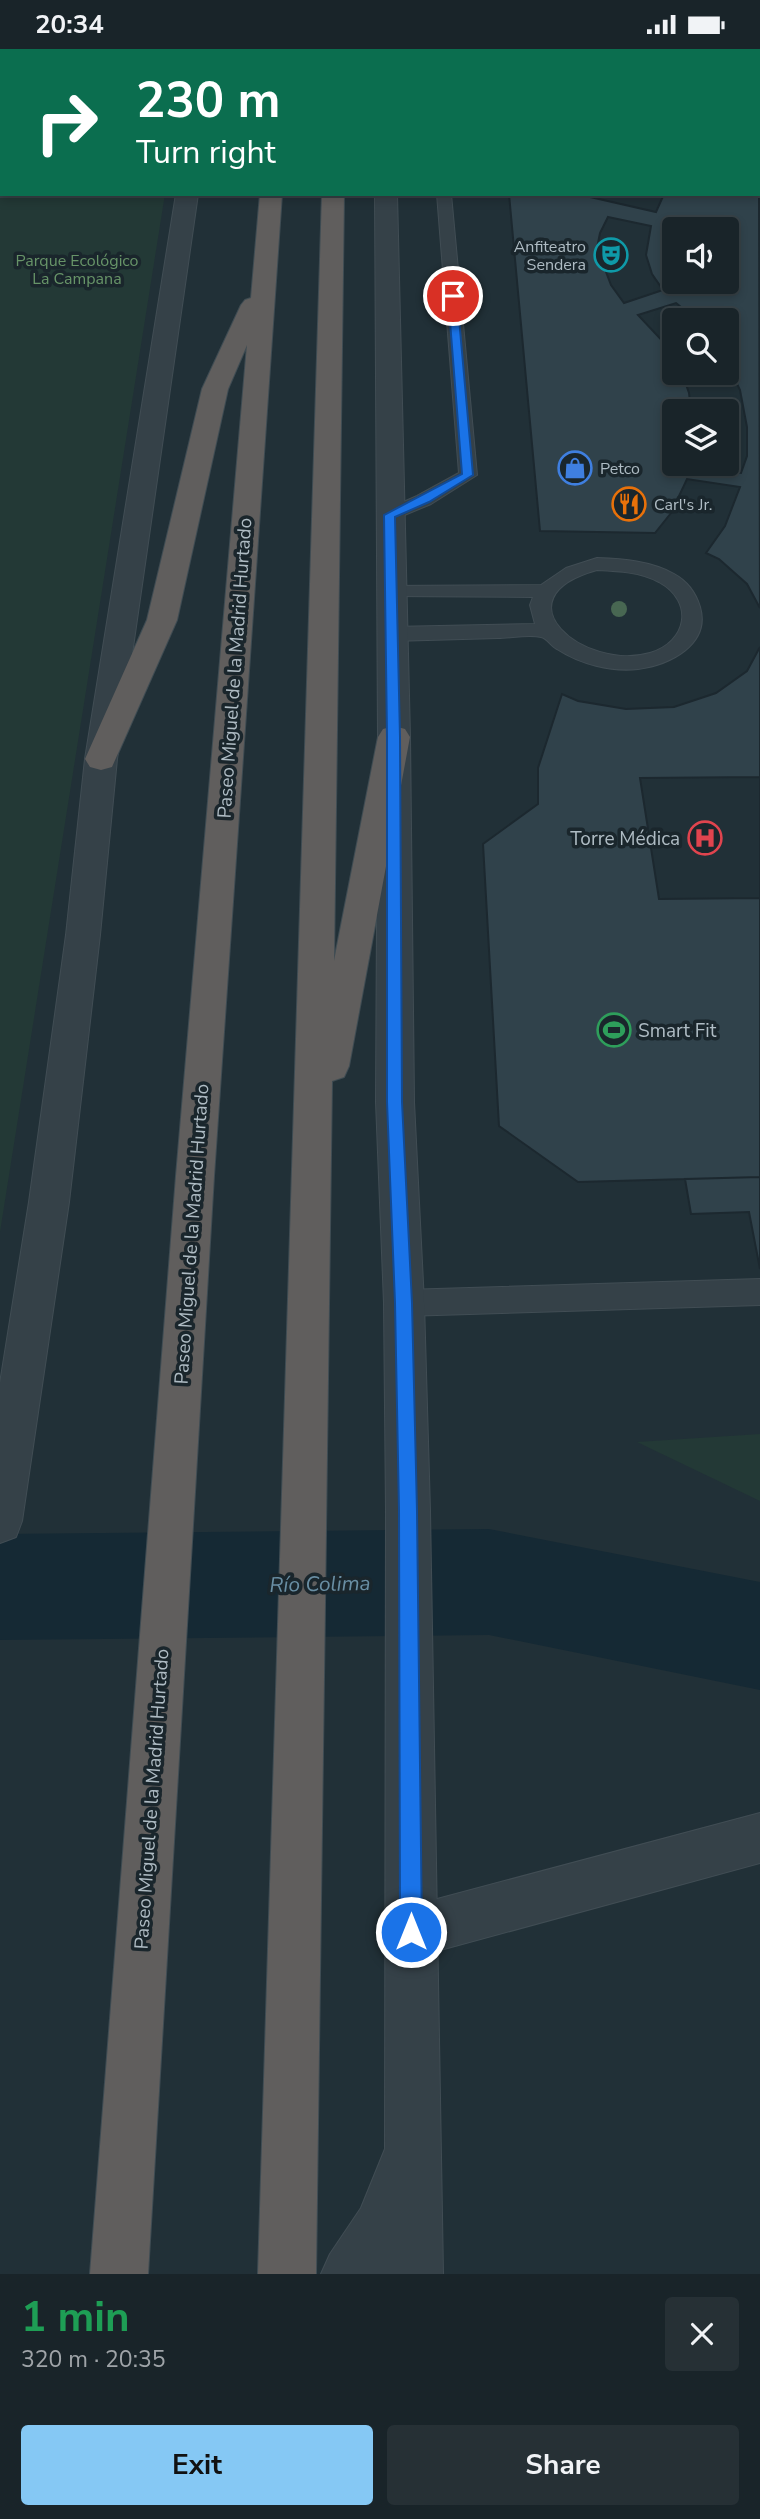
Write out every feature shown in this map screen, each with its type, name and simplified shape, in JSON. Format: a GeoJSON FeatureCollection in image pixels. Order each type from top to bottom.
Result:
{"type":"FeatureCollection","features":[{"type":"Feature","properties":{"kind":"highway","name":"Paseo Miguel de la Madrid Hurtado"},"geometry":{"type":"LineString","coordinates":[[118,2274],[195,1176],[271,196]]}},
{"type":"Feature","properties":{"kind":"highway"},"geometry":{"type":"LineString","coordinates":[[286,2274],[334,196]]}},
{"type":"Feature","properties":{"kind":"highway"},"geometry":{"type":"LineString","coordinates":[[101,759],[162,621],[215,389],[264,281]]}},
{"type":"Feature","properties":{"kind":"highway"},"geometry":{"type":"LineString","coordinates":[[310,1175],[394,737]]}},
{"type":"Feature","properties":{"kind":"street"},"geometry":{"type":"LineString","coordinates":[[0,1521],[49,1202],[101,759],[187,196]]}},
{"type":"Feature","properties":{"kind":"street"},"geometry":{"type":"LineString","coordinates":[[386,196],[394,737],[395,1102],[404,1303],[408,1511],[414,2274]]}},
{"type":"Feature","properties":{"kind":"street"},"geometry":{"type":"LineString","coordinates":[[411,1932],[760,1838]]}},
{"type":"Feature","properties":{"kind":"street"},"geometry":{"type":"LineString","coordinates":[[350,2274],[381,2228],[407,2163],[413,2113]]}},
{"type":"Feature","properties":{"kind":"lane"},"geometry":{"type":"LineString","coordinates":[[390,515],[425,500],[468,475],[444,196]]}},
{"type":"Feature","properties":{"kind":"lane"},"geometry":{"type":"LineString","coordinates":[[597,564],[620,564],[665,577],[681,590],[691,605],[693,622],[686,638],[671,651],[650,660],[624,663],[597,660],[572,651],[548,630],[543,623],[540,607],[545,591],[566,574],[597,564]]}},
{"type":"Feature","properties":{"kind":"lane"},"geometry":{"type":"LineString","coordinates":[[391,590],[545,591]]}},
{"type":"Feature","properties":{"kind":"lane"},"geometry":{"type":"LineString","coordinates":[[392,634],[548,630]]}},
{"type":"Feature","properties":{"kind":"lane"},"geometry":{"type":"LineString","coordinates":[[404,1303],[760,1292]]}},
{"type":"Feature","properties":{"kind":"green space","name":"Parque Ecológico La Campana"},"geometry":{"type":"Polygon","coordinates":[[[0,196],[165,196],[0,1232],[0,196]]]}},
{"type":"Feature","properties":{"kind":"green space"},"geometry":{"type":"Polygon","coordinates":[[[760,1434],[760,1501],[637,1442],[760,1434]]]}},
{"type":"Feature","properties":{"kind":"building"},"geometry":{"type":"Polygon","coordinates":[[[509,196],[586,196],[656,212],[663,196],[759,196],[760,608],[747,584],[719,559],[706,553],[725,526],[740,487],[687,479],[671,513],[655,533],[540,531],[509,196]],[[676,303],[638,315],[662,341],[662,385],[686,385],[689,393],[690,399],[662,399],[662,476],[739,476],[747,456],[747,427],[738,385],[739,308],[682,308],[676,303]]]}},
{"type":"Feature","properties":{"kind":"building"},"geometry":{"type":"Polygon","coordinates":[[[760,647],[760,1177],[578,1182],[499,1126],[483,844],[538,804],[538,768],[562,694],[578,701],[626,709],[674,707],[716,693],[747,671],[760,647]]]}},
{"type":"Feature","properties":{"kind":"building","name":"Torre Médica"},"geometry":{"type":"Polygon","coordinates":[[[760,777],[760,898],[659,899],[640,778],[760,777]]]}},
{"type":"Feature","properties":{"kind":"building"},"geometry":{"type":"Polygon","coordinates":[[[760,1177],[760,1269],[749,1212],[691,1214],[685,1179],[760,1177]]]}},
{"type":"Feature","properties":{"kind":"waterway","name":"Río Colima"},"geometry":{"type":"LineString","coordinates":[[0,1587],[489,1582],[760,1636]]}},
{"type":"Feature","properties":{"kind":"place","name":"Anfiteatro Sendera"},"geometry":{"type":"Point","coordinates":[611,255]}},
{"type":"Feature","properties":{"kind":"place","name":"Petco"},"geometry":{"type":"Point","coordinates":[575,468]}},
{"type":"Feature","properties":{"kind":"place","name":"Carl's Jr."},"geometry":{"type":"Point","coordinates":[629,504]}},
{"type":"Feature","properties":{"kind":"place","name":"Torre Médica"},"geometry":{"type":"Point","coordinates":[705,838]}},
{"type":"Feature","properties":{"kind":"place","name":"Smart Fit"},"geometry":{"type":"Point","coordinates":[614,1030]}},
{"type":"Feature","properties":{"kind":"route"},"geometry":{"type":"LineString","coordinates":[[411,1932],[404,1303],[395,1102],[394,737],[390,515],[425,500],[468,475],[453,296]]}}]}
